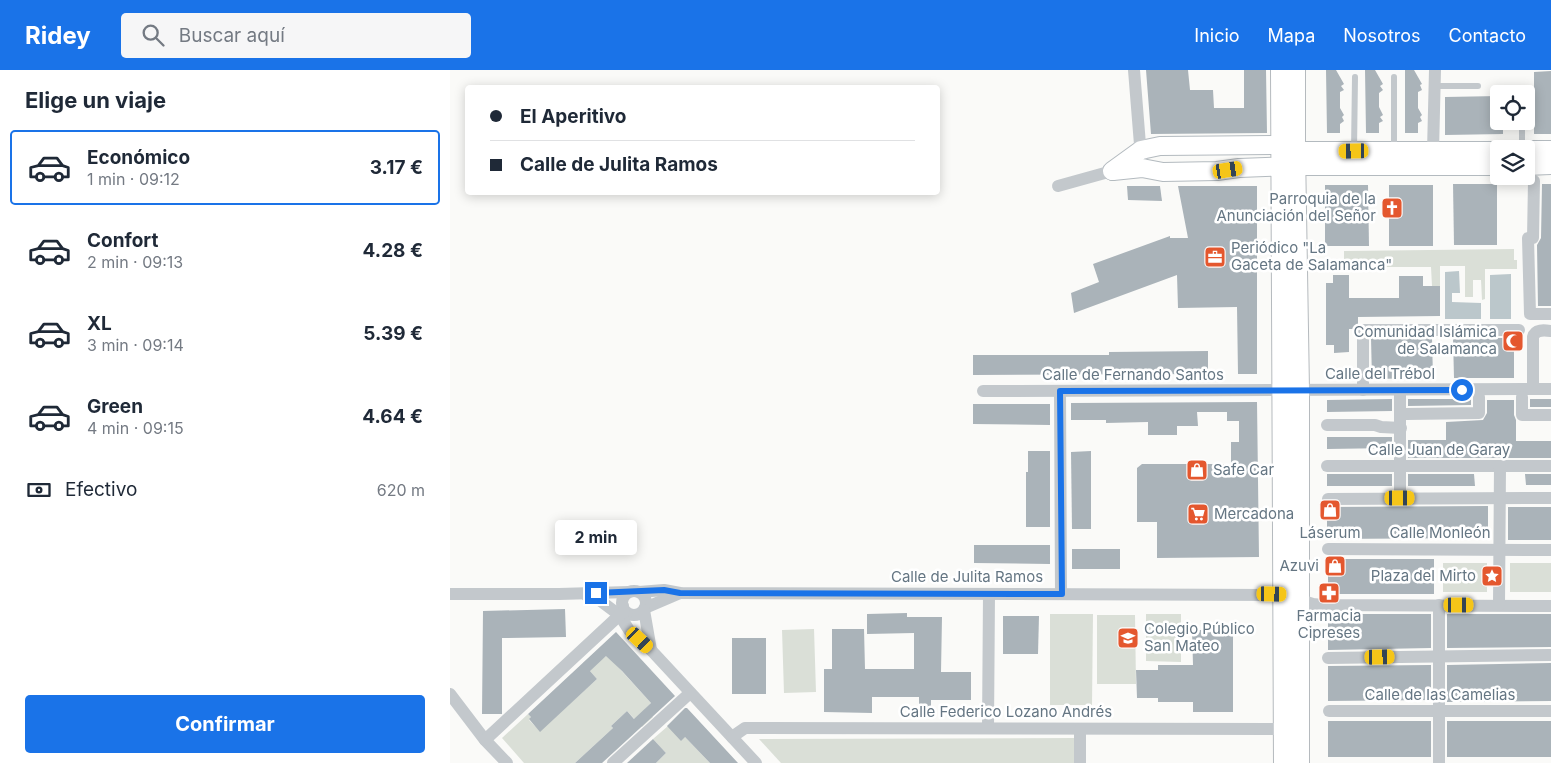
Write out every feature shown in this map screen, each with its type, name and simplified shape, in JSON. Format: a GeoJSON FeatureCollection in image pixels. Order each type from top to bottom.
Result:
{"type":"FeatureCollection","features":[{"type":"Feature","properties":{"kind":"main road"},"geometry":{"type":"LineString","coordinates":[[1281,70],[1288,157],[1291,597],[1299,763]]}},
{"type":"Feature","properties":{"kind":"main road"},"geometry":{"type":"LineString","coordinates":[[1288,157],[1295,70]]}},
{"type":"Feature","properties":{"kind":"main road"},"geometry":{"type":"LineString","coordinates":[[1112,171],[1141,159],[1160,146],[1288,157],[1490,166]]}},
{"type":"Feature","properties":{"kind":"main road"},"geometry":{"type":"LineString","coordinates":[[1535,150],[1551,150]]}},
{"type":"Feature","properties":{"kind":"main road"},"geometry":{"type":"LineString","coordinates":[[1141,159],[1164,172],[1217,172],[1288,157],[1354,151],[1490,151]]}},
{"type":"Feature","properties":{"kind":"main road"},"geometry":{"type":"LineString","coordinates":[[1535,171],[1551,165]]}},
{"type":"Feature","properties":{"kind":"main road"},"geometry":{"type":"LineString","coordinates":[[1284,763],[1291,597]]}},
{"type":"Feature","properties":{"kind":"street"},"geometry":{"type":"LineString","coordinates":[[1134,70],[1141,159]]}},
{"type":"Feature","properties":{"kind":"street"},"geometry":{"type":"LineString","coordinates":[[1433,151],[1435,70]]}},
{"type":"Feature","properties":{"kind":"street"},"geometry":{"type":"LineString","coordinates":[[1058,186],[1112,171]]}},
{"type":"Feature","properties":{"kind":"street"},"geometry":{"type":"LineString","coordinates":[[1531,185],[1533,238],[1528,238],[1530,314],[1551,314]]}},
{"type":"Feature","properties":{"kind":"street"},"geometry":{"type":"LineString","coordinates":[[1363,390],[1364,330],[1519,330]]}},
{"type":"Feature","properties":{"kind":"street"},"geometry":{"type":"LineString","coordinates":[[1533,389],[1532,337],[1537,331],[1551,331]]}},
{"type":"Feature","properties":{"kind":"street","name":"Calle del Trébol"},"geometry":{"type":"LineString","coordinates":[[1291,390],[1551,389]]}},
{"type":"Feature","properties":{"kind":"street","name":"Calle de Fernando Santos"},"geometry":{"type":"LineString","coordinates":[[983,391],[1291,390]]}},
{"type":"Feature","properties":{"kind":"street"},"geometry":{"type":"LineString","coordinates":[[1400,390],[1400,498]]}},
{"type":"Feature","properties":{"kind":"street"},"geometry":{"type":"LineString","coordinates":[[1060,391],[1062,594]]}},
{"type":"Feature","properties":{"kind":"street"},"geometry":{"type":"LineString","coordinates":[[1406,414],[1479,413],[1479,397]]}},
{"type":"Feature","properties":{"kind":"street"},"geometry":{"type":"LineString","coordinates":[[1522,397],[1522,415],[1551,415]]}},
{"type":"Feature","properties":{"kind":"street"},"geometry":{"type":"LineString","coordinates":[[1327,425],[1375,425],[1400,428]]}},
{"type":"Feature","properties":{"kind":"street","name":"Calle Juan de Garay"},"geometry":{"type":"LineString","coordinates":[[1327,466],[1551,466]]}},
{"type":"Feature","properties":{"kind":"street"},"geometry":{"type":"LineString","coordinates":[[1498,605],[1500,466]]}},
{"type":"Feature","properties":{"kind":"street"},"geometry":{"type":"LineString","coordinates":[[1328,499],[1551,498]]}},
{"type":"Feature","properties":{"kind":"street","name":"Calle Monleón"},"geometry":{"type":"LineString","coordinates":[[1328,549],[1551,550]]}},
{"type":"Feature","properties":{"kind":"street","name":"Calle de Julita Ramos"},"geometry":{"type":"LineString","coordinates":[[450,594],[579,594],[664,590],[680,593],[1062,594],[1291,597],[1322,605],[1551,606]]}},
{"type":"Feature","properties":{"kind":"street"},"geometry":{"type":"LineString","coordinates":[[651,650],[645,609],[646,602],[644,596],[634,592],[624,596],[622,603],[622,619],[629,630],[651,650],[756,763]]}},
{"type":"Feature","properties":{"kind":"street","name":"Calle de Julita Ramos"},"geometry":{"type":"LineString","coordinates":[[645,609],[680,593]]}},
{"type":"Feature","properties":{"kind":"street","name":"Calle de Julita Ramos"},"geometry":{"type":"LineString","coordinates":[[579,594],[598,599],[614,611],[623,611]]}},
{"type":"Feature","properties":{"kind":"street"},"geometry":{"type":"LineString","coordinates":[[988,728],[989,594]]}},
{"type":"Feature","properties":{"kind":"street"},"geometry":{"type":"LineString","coordinates":[[1439,605],[1439,763]]}},
{"type":"Feature","properties":{"kind":"street"},"geometry":{"type":"LineString","coordinates":[[623,611],[632,615],[638,614],[645,609]]}},
{"type":"Feature","properties":{"kind":"street"},"geometry":{"type":"LineString","coordinates":[[485,740],[623,611]]}},
{"type":"Feature","properties":{"kind":"street"},"geometry":{"type":"LineString","coordinates":[[1328,658],[1551,655]]}},
{"type":"Feature","properties":{"kind":"street"},"geometry":{"type":"LineString","coordinates":[[614,763],[690,692]]}},
{"type":"Feature","properties":{"kind":"street"},"geometry":{"type":"LineString","coordinates":[[450,694],[485,740],[507,763]]}},
{"type":"Feature","properties":{"kind":"street","name":"Calle de las Camelias"},"geometry":{"type":"LineString","coordinates":[[1329,711],[1551,711]]}},
{"type":"Feature","properties":{"kind":"street","name":"Calle Federico Lozano Andrés"},"geometry":{"type":"LineString","coordinates":[[732,737],[745,728],[1284,728]]}},
{"type":"Feature","properties":{"kind":"street"},"geometry":{"type":"LineString","coordinates":[[1080,728],[1080,763]]}},
{"type":"Feature","properties":{"kind":"lane"},"geometry":{"type":"LineString","coordinates":[[1354,151],[1355,77]]}},
{"type":"Feature","properties":{"kind":"lane"},"geometry":{"type":"LineString","coordinates":[[1394,77],[1394,151]]}},
{"type":"Feature","properties":{"kind":"lane"},"geometry":{"type":"LineString","coordinates":[[1435,86],[1478,86]]}},
{"type":"Feature","properties":{"kind":"shaded area"},"geometry":{"type":"Polygon","coordinates":[[[1514,249],[1514,260],[1517,260],[1517,269],[1485,269],[1485,299],[1482,300],[1481,280],[1473,280],[1473,297],[1465,297],[1465,266],[1440,266],[1440,286],[1432,286],[1431,267],[1344,267],[1344,251],[1514,249]]]}},
{"type":"Feature","properties":{"kind":"shaded area"},"geometry":{"type":"Polygon","coordinates":[[[1459,271],[1460,293],[1452,293],[1452,302],[1481,303],[1481,319],[1445,319],[1445,272],[1459,271]]]}},
{"type":"Feature","properties":{"kind":"shaded area"},"geometry":{"type":"Polygon","coordinates":[[[1511,274],[1511,319],[1490,319],[1490,275],[1511,274]]]}},
{"type":"Feature","properties":{"kind":"shaded area"},"geometry":{"type":"Polygon","coordinates":[[[1443,563],[1487,563],[1487,592],[1443,592],[1443,563]]]}},
{"type":"Feature","properties":{"kind":"shaded area"},"geometry":{"type":"Polygon","coordinates":[[[1510,563],[1551,563],[1551,592],[1510,592],[1510,563]]]}},
{"type":"Feature","properties":{"kind":"shaded area"},"geometry":{"type":"Polygon","coordinates":[[[1050,614],[1093,614],[1092,705],[1050,705],[1050,614]]]}},
{"type":"Feature","properties":{"kind":"shaded area"},"geometry":{"type":"Polygon","coordinates":[[[1146,614],[1181,614],[1181,662],[1146,661],[1146,614]]]}},
{"type":"Feature","properties":{"kind":"shaded area"},"geometry":{"type":"Polygon","coordinates":[[[1097,615],[1135,615],[1136,684],[1097,684],[1097,615]]]}},
{"type":"Feature","properties":{"kind":"shaded area"},"geometry":{"type":"Polygon","coordinates":[[[814,629],[816,692],[784,693],[782,630],[814,629]]]}},
{"type":"Feature","properties":{"kind":"shaded area"},"geometry":{"type":"Polygon","coordinates":[[[594,653],[601,660],[607,655],[651,703],[645,709],[653,717],[642,727],[627,711],[611,726],[613,728],[575,763],[524,763],[502,738],[528,714],[531,717],[529,720],[540,731],[597,679],[583,663],[594,653]]]}},
{"type":"Feature","properties":{"kind":"shaded area"},"geometry":{"type":"Polygon","coordinates":[[[668,726],[685,737],[710,763],[656,763],[666,753],[653,739],[668,726]]]}},
{"type":"Feature","properties":{"kind":"shaded area"},"geometry":{"type":"Polygon","coordinates":[[[1074,738],[1074,763],[781,763],[759,739],[1074,738]]]}},
{"type":"Feature","properties":{"kind":"building"},"geometry":{"type":"Polygon","coordinates":[[[1146,70],[1188,70],[1190,90],[1213,90],[1214,108],[1244,108],[1244,70],[1266,70],[1267,133],[1151,134],[1146,70]]]}},
{"type":"Feature","properties":{"kind":"building"},"geometry":{"type":"Polygon","coordinates":[[[1326,70],[1336,70],[1344,84],[1341,86],[1344,90],[1340,92],[1340,108],[1344,115],[1342,117],[1344,121],[1340,124],[1340,133],[1327,133],[1326,70]]]}},
{"type":"Feature","properties":{"kind":"building"},"geometry":{"type":"Polygon","coordinates":[[[1365,70],[1375,70],[1383,84],[1380,86],[1383,90],[1379,93],[1379,107],[1383,115],[1380,117],[1383,121],[1379,123],[1379,133],[1366,133],[1365,70]]]}},
{"type":"Feature","properties":{"kind":"building"},"geometry":{"type":"Polygon","coordinates":[[[1405,70],[1414,70],[1422,84],[1420,85],[1422,90],[1418,92],[1418,108],[1422,115],[1420,117],[1422,121],[1418,123],[1418,133],[1405,133],[1405,70]]]}},
{"type":"Feature","properties":{"kind":"building"},"geometry":{"type":"Polygon","coordinates":[[[1551,71],[1551,134],[1534,134],[1534,72],[1551,71]]]}},
{"type":"Feature","properties":{"kind":"building"},"geometry":{"type":"Polygon","coordinates":[[[1490,96],[1490,130],[1503,130],[1503,134],[1445,135],[1445,97],[1490,96]]]}},
{"type":"Feature","properties":{"kind":"building"},"geometry":{"type":"Polygon","coordinates":[[[1453,184],[1497,185],[1497,245],[1454,245],[1453,184]]]}},
{"type":"Feature","properties":{"kind":"building"},"geometry":{"type":"Polygon","coordinates":[[[1542,184],[1551,184],[1551,306],[1538,306],[1537,245],[1541,238],[1542,184]]]}},
{"type":"Feature","properties":{"kind":"building"},"geometry":{"type":"Polygon","coordinates":[[[1325,185],[1368,185],[1369,246],[1325,246],[1325,185]]]}},
{"type":"Feature","properties":{"kind":"building"},"geometry":{"type":"Polygon","coordinates":[[[1389,185],[1433,185],[1433,246],[1389,246],[1389,185]]]}},
{"type":"Feature","properties":{"kind":"building"},"geometry":{"type":"Polygon","coordinates":[[[1127,186],[1160,186],[1162,201],[1128,200],[1127,186]]]}},
{"type":"Feature","properties":{"kind":"building"},"geometry":{"type":"Polygon","coordinates":[[[1178,186],[1257,186],[1257,374],[1238,374],[1237,307],[1178,308],[1177,275],[1074,313],[1071,293],[1099,282],[1093,264],[1170,236],[1170,238],[1188,238],[1178,186]]]}},
{"type":"Feature","properties":{"kind":"building"},"geometry":{"type":"Polygon","coordinates":[[[1333,275],[1349,275],[1349,298],[1399,298],[1399,276],[1423,276],[1423,286],[1440,286],[1440,316],[1358,317],[1358,324],[1355,329],[1349,329],[1349,352],[1334,353],[1334,345],[1326,345],[1326,283],[1333,283],[1333,275]]]}},
{"type":"Feature","properties":{"kind":"building"},"geometry":{"type":"Polygon","coordinates":[[[1371,338],[1432,338],[1433,378],[1372,379],[1371,338]]]}},
{"type":"Feature","properties":{"kind":"building"},"geometry":{"type":"Polygon","coordinates":[[[1453,338],[1514,338],[1514,378],[1454,378],[1453,338]]]}},
{"type":"Feature","properties":{"kind":"building"},"geometry":{"type":"Polygon","coordinates":[[[1208,351],[1208,374],[973,375],[973,355],[1109,355],[1109,352],[1208,351]]]}},
{"type":"Feature","properties":{"kind":"building"},"geometry":{"type":"Polygon","coordinates":[[[1392,399],[1392,411],[1327,412],[1327,400],[1392,399]]]}},
{"type":"Feature","properties":{"kind":"building"},"geometry":{"type":"Polygon","coordinates":[[[1408,399],[1471,399],[1471,405],[1408,406],[1408,399]]]}},
{"type":"Feature","properties":{"kind":"building"},"geometry":{"type":"Polygon","coordinates":[[[1530,399],[1551,399],[1551,407],[1530,407],[1530,399]]]}},
{"type":"Feature","properties":{"kind":"building"},"geometry":{"type":"Polygon","coordinates":[[[1487,400],[1514,400],[1516,441],[1551,441],[1551,458],[1408,458],[1408,440],[1446,440],[1446,422],[1483,420],[1487,413],[1487,400]]]}},
{"type":"Feature","properties":{"kind":"building"},"geometry":{"type":"Polygon","coordinates":[[[1257,402],[1259,557],[1157,558],[1157,522],[1137,522],[1137,468],[1142,464],[1231,464],[1231,442],[1239,442],[1239,421],[1227,421],[1227,412],[1197,412],[1198,426],[1177,426],[1177,435],[1148,435],[1148,422],[1106,423],[1106,420],[1071,420],[1071,403],[1257,402]]]}},
{"type":"Feature","properties":{"kind":"building"},"geometry":{"type":"Polygon","coordinates":[[[973,404],[1050,404],[1050,425],[973,424],[973,404]]]}},
{"type":"Feature","properties":{"kind":"building"},"geometry":{"type":"Polygon","coordinates":[[[1327,437],[1392,437],[1392,448],[1327,449],[1327,437]]]}},
{"type":"Feature","properties":{"kind":"building"},"geometry":{"type":"Polygon","coordinates":[[[1028,451],[1050,451],[1050,527],[1026,527],[1028,451]]]}},
{"type":"Feature","properties":{"kind":"building"},"geometry":{"type":"Polygon","coordinates":[[[1091,451],[1091,529],[1072,529],[1071,452],[1091,451]]]}},
{"type":"Feature","properties":{"kind":"building"},"geometry":{"type":"Polygon","coordinates":[[[1327,474],[1392,474],[1392,486],[1327,486],[1327,474]]]}},
{"type":"Feature","properties":{"kind":"building"},"geometry":{"type":"Polygon","coordinates":[[[1408,474],[1474,474],[1475,486],[1408,486],[1408,474]]]}},
{"type":"Feature","properties":{"kind":"building"},"geometry":{"type":"Polygon","coordinates":[[[1525,474],[1551,474],[1551,485],[1526,485],[1525,474]]]}},
{"type":"Feature","properties":{"kind":"building"},"geometry":{"type":"Polygon","coordinates":[[[1488,506],[1488,538],[1327,539],[1327,507],[1488,506]]]}},
{"type":"Feature","properties":{"kind":"building"},"geometry":{"type":"Polygon","coordinates":[[[1508,507],[1551,507],[1551,540],[1508,540],[1508,507]]]}},
{"type":"Feature","properties":{"kind":"building"},"geometry":{"type":"Polygon","coordinates":[[[974,545],[1050,545],[1050,564],[974,563],[974,545]]]}},
{"type":"Feature","properties":{"kind":"building"},"geometry":{"type":"Polygon","coordinates":[[[1072,549],[1120,549],[1120,569],[1072,569],[1072,549]]]}},
{"type":"Feature","properties":{"kind":"building"},"geometry":{"type":"Polygon","coordinates":[[[1328,559],[1434,559],[1434,594],[1328,594],[1328,559]]]}},
{"type":"Feature","properties":{"kind":"building"},"geometry":{"type":"Polygon","coordinates":[[[565,609],[566,637],[502,638],[502,714],[482,714],[483,611],[565,609]]]}},
{"type":"Feature","properties":{"kind":"building"},"geometry":{"type":"Polygon","coordinates":[[[907,613],[907,617],[942,617],[941,672],[971,672],[971,700],[931,700],[931,712],[919,712],[919,697],[872,697],[872,713],[824,712],[824,669],[832,669],[832,629],[864,629],[865,669],[914,669],[914,633],[867,634],[867,614],[907,613]]]}},
{"type":"Feature","properties":{"kind":"building"},"geometry":{"type":"Polygon","coordinates":[[[1328,614],[1431,614],[1431,648],[1328,650],[1328,614]]]}},
{"type":"Feature","properties":{"kind":"building"},"geometry":{"type":"Polygon","coordinates":[[[1447,614],[1551,614],[1551,647],[1447,648],[1447,614]]]}},
{"type":"Feature","properties":{"kind":"building"},"geometry":{"type":"Polygon","coordinates":[[[1003,616],[1039,616],[1038,654],[1003,654],[1003,616]]]}},
{"type":"Feature","properties":{"kind":"building"},"geometry":{"type":"Polygon","coordinates":[[[1192,630],[1233,630],[1233,712],[1193,712],[1193,702],[1158,702],[1158,698],[1137,698],[1136,670],[1158,670],[1158,665],[1193,665],[1192,630]]]}},
{"type":"Feature","properties":{"kind":"building"},"geometry":{"type":"Polygon","coordinates":[[[616,632],[675,696],[602,763],[575,763],[613,728],[611,726],[627,711],[634,719],[651,703],[622,671],[606,656],[590,671],[597,679],[540,732],[529,719],[531,717],[528,714],[616,632]]]}},
{"type":"Feature","properties":{"kind":"building"},"geometry":{"type":"Polygon","coordinates":[[[732,638],[766,638],[766,694],[732,694],[732,638]]]}},
{"type":"Feature","properties":{"kind":"building"},"geometry":{"type":"Polygon","coordinates":[[[1551,663],[1551,701],[1447,702],[1447,665],[1551,663]]]}},
{"type":"Feature","properties":{"kind":"building"},"geometry":{"type":"Polygon","coordinates":[[[1431,665],[1431,700],[1328,701],[1328,666],[1431,665]]]}},
{"type":"Feature","properties":{"kind":"building"},"geometry":{"type":"Polygon","coordinates":[[[685,708],[738,763],[710,763],[685,737],[681,741],[667,726],[685,708]]]}},
{"type":"Feature","properties":{"kind":"building"},"geometry":{"type":"Polygon","coordinates":[[[1328,721],[1431,721],[1431,757],[1328,757],[1328,721]]]}},
{"type":"Feature","properties":{"kind":"building"},"geometry":{"type":"Polygon","coordinates":[[[1447,721],[1551,721],[1551,757],[1447,757],[1447,721]]]}},
{"type":"Feature","properties":{"kind":"building"},"geometry":{"type":"Polygon","coordinates":[[[653,739],[666,753],[656,763],[627,763],[653,739]]]}},
{"type":"Feature","properties":{"kind":"place","name":"Parroquia de la Anunciación del Señor"},"geometry":{"type":"Point","coordinates":[1392,208]}},
{"type":"Feature","properties":{"kind":"place","name":"Periódico \"La Gaceta de Salamanca\""},"geometry":{"type":"Point","coordinates":[1215,257]}},
{"type":"Feature","properties":{"kind":"place","name":"Comunidad Islámica de Salamanca"},"geometry":{"type":"Point","coordinates":[1513,341]}},
{"type":"Feature","properties":{"kind":"place","name":"Safe Car"},"geometry":{"type":"Point","coordinates":[1197,470]}},
{"type":"Feature","properties":{"kind":"place","name":"Láserum"},"geometry":{"type":"Point","coordinates":[1330,510]}},
{"type":"Feature","properties":{"kind":"place","name":"Mercadona"},"geometry":{"type":"Point","coordinates":[1198,514]}},
{"type":"Feature","properties":{"kind":"place","name":"Azuvi"},"geometry":{"type":"Point","coordinates":[1335,566]}},
{"type":"Feature","properties":{"kind":"place","name":"Plaza del Mirto"},"geometry":{"type":"Point","coordinates":[1492,576]}},
{"type":"Feature","properties":{"kind":"place","name":"Farmacia Cipreses"},"geometry":{"type":"Point","coordinates":[1329,593]}},
{"type":"Feature","properties":{"kind":"place","name":"Colegio Público San Mateo"},"geometry":{"type":"Point","coordinates":[1128,638]}},
{"type":"Feature","properties":{"kind":"route"},"geometry":{"type":"LineString","coordinates":[[596,593],[664,590],[680,593],[1062,594],[1060,391],[1462,390]]}}]}
